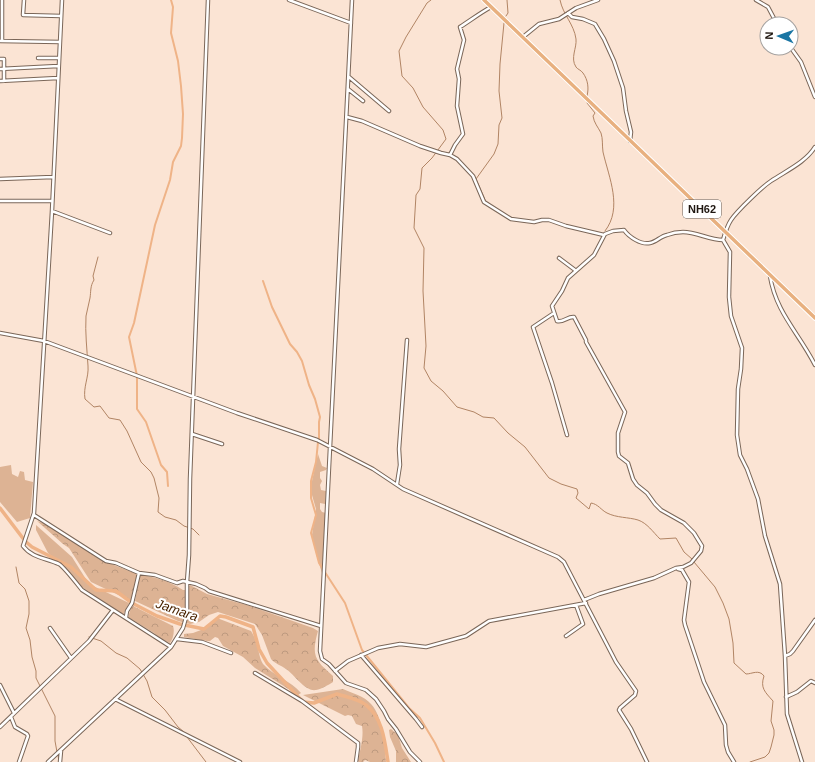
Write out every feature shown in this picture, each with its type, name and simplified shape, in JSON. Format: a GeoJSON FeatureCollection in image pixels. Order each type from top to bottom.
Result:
{"type":"FeatureCollection","features":[{"type":"Feature","properties":{"kind":"main road","name":"NH62"},"geometry":{"type":"LineString","coordinates":[[484,0],[815,318]]}},
{"type":"Feature","properties":{"kind":"street"},"geometry":{"type":"LineString","coordinates":[[2,0],[1,41],[60,42]]}},
{"type":"Feature","properties":{"kind":"street"},"geometry":{"type":"LineString","coordinates":[[24,0],[23,15],[61,16]]}},
{"type":"Feature","properties":{"kind":"street"},"geometry":{"type":"LineString","coordinates":[[62,0],[52,211],[34,515],[23,546],[28,552],[41,559],[60,565],[82,590],[171,647]]}},
{"type":"Feature","properties":{"kind":"street"},"geometry":{"type":"LineString","coordinates":[[48,762],[171,647],[183,628],[187,614],[208,0]]}},
{"type":"Feature","properties":{"kind":"street"},"geometry":{"type":"LineString","coordinates":[[289,0],[351,23]]}},
{"type":"Feature","properties":{"kind":"street"},"geometry":{"type":"LineString","coordinates":[[352,0],[320,651],[322,659],[329,664],[346,683],[366,690],[376,699],[410,752],[420,762]]}},
{"type":"Feature","properties":{"kind":"street"},"geometry":{"type":"LineString","coordinates":[[523,37],[539,24],[559,19],[576,8],[598,0]]}},
{"type":"Feature","properties":{"kind":"street"},"geometry":{"type":"LineString","coordinates":[[756,0],[768,7],[773,16]]}},
{"type":"Feature","properties":{"kind":"street"},"geometry":{"type":"LineString","coordinates":[[450,155],[454,145],[463,134],[457,106],[459,79],[457,68],[464,40],[460,27],[492,7]]}},
{"type":"Feature","properties":{"kind":"street"},"geometry":{"type":"LineString","coordinates":[[567,14],[595,24],[604,39],[614,61],[623,88],[631,132],[630,140]]}},
{"type":"Feature","properties":{"kind":"street"},"geometry":{"type":"LineString","coordinates":[[797,56],[801,62],[815,97]]}},
{"type":"Feature","properties":{"kind":"street"},"geometry":{"type":"LineString","coordinates":[[38,58],[59,58]]}},
{"type":"Feature","properties":{"kind":"street"},"geometry":{"type":"LineString","coordinates":[[0,59],[4,60],[4,81]]}},
{"type":"Feature","properties":{"kind":"street"},"geometry":{"type":"LineString","coordinates":[[0,69],[58,66]]}},
{"type":"Feature","properties":{"kind":"street"},"geometry":{"type":"LineString","coordinates":[[348,77],[389,111]]}},
{"type":"Feature","properties":{"kind":"street"},"geometry":{"type":"LineString","coordinates":[[0,81],[58,78]]}},
{"type":"Feature","properties":{"kind":"street"},"geometry":{"type":"LineString","coordinates":[[348,89],[364,101]]}},
{"type":"Feature","properties":{"kind":"street"},"geometry":{"type":"LineString","coordinates":[[347,117],[362,121],[420,146],[450,155],[465,166],[473,176],[484,202],[511,219],[534,222],[549,220],[566,226],[604,235]]}},
{"type":"Feature","properties":{"kind":"street"},"geometry":{"type":"LineString","coordinates":[[723,240],[732,219],[763,188],[811,153],[815,147]]}},
{"type":"Feature","properties":{"kind":"street"},"geometry":{"type":"LineString","coordinates":[[0,179],[53,177]]}},
{"type":"Feature","properties":{"kind":"street"},"geometry":{"type":"LineString","coordinates":[[0,201],[52,201]]}},
{"type":"Feature","properties":{"kind":"street"},"geometry":{"type":"LineString","coordinates":[[52,211],[110,233]]}},
{"type":"Feature","properties":{"kind":"street"},"geometry":{"type":"LineString","coordinates":[[335,671],[344,663],[375,649],[400,644],[426,647],[466,636],[489,621],[576,605],[599,594],[654,578],[691,563],[701,550],[701,544],[694,533],[684,523],[661,510],[633,479],[628,463],[619,456],[618,452],[618,433],[625,412],[586,342],[574,317],[560,322],[556,321],[552,306],[562,291],[568,278],[575,270],[594,255],[604,235],[612,231],[624,230],[633,238],[643,243],[650,243],[667,234],[682,232],[696,233],[715,240],[723,240]]}},
{"type":"Feature","properties":{"kind":"street"},"geometry":{"type":"LineString","coordinates":[[723,240],[730,252],[729,297],[731,316],[742,348],[742,369],[738,389],[738,442],[740,455],[758,499],[765,536],[780,584],[787,714],[802,762]]}},
{"type":"Feature","properties":{"kind":"street"},"geometry":{"type":"LineString","coordinates":[[559,258],[575,270]]}},
{"type":"Feature","properties":{"kind":"street"},"geometry":{"type":"LineString","coordinates":[[770,275],[772,289],[780,309],[815,365]]}},
{"type":"Feature","properties":{"kind":"street"},"geometry":{"type":"LineString","coordinates":[[554,312],[533,327],[552,383],[567,435]]}},
{"type":"Feature","properties":{"kind":"street"},"geometry":{"type":"LineString","coordinates":[[0,333],[44,341],[237,413],[317,440],[373,469],[416,494],[558,557],[564,562],[616,662],[636,691],[635,695],[619,710],[631,729],[648,762]]}},
{"type":"Feature","properties":{"kind":"street"},"geometry":{"type":"LineString","coordinates":[[397,484],[400,464],[399,449],[407,340]]}},
{"type":"Feature","properties":{"kind":"street"},"geometry":{"type":"LineString","coordinates":[[192,434],[222,444]]}},
{"type":"Feature","properties":{"kind":"street"},"geometry":{"type":"LineString","coordinates":[[34,515],[106,561],[116,563],[139,573],[155,575],[177,583],[183,581],[187,582],[205,588],[209,591],[321,626]]}},
{"type":"Feature","properties":{"kind":"street"},"geometry":{"type":"LineString","coordinates":[[676,568],[682,570],[689,582],[684,620],[685,625],[704,682],[725,725],[726,745],[734,762]]}},
{"type":"Feature","properties":{"kind":"street"},"geometry":{"type":"LineString","coordinates":[[126,617],[127,611],[132,603],[139,573]]}},
{"type":"Feature","properties":{"kind":"street"},"geometry":{"type":"LineString","coordinates":[[566,636],[583,624],[576,605]]}},
{"type":"Feature","properties":{"kind":"street"},"geometry":{"type":"LineString","coordinates":[[0,727],[89,641],[113,610]]}},
{"type":"Feature","properties":{"kind":"street"},"geometry":{"type":"LineString","coordinates":[[785,656],[793,651],[815,620]]}},
{"type":"Feature","properties":{"kind":"street"},"geometry":{"type":"LineString","coordinates":[[50,628],[72,658]]}},
{"type":"Feature","properties":{"kind":"street"},"geometry":{"type":"LineString","coordinates":[[177,639],[202,642],[231,652]]}},
{"type":"Feature","properties":{"kind":"street"},"geometry":{"type":"LineString","coordinates":[[362,655],[422,727]]}},
{"type":"Feature","properties":{"kind":"street"},"geometry":{"type":"LineString","coordinates":[[255,673],[302,701],[358,743],[359,745],[356,762]]}},
{"type":"Feature","properties":{"kind":"street"},"geometry":{"type":"LineString","coordinates":[[786,697],[797,692],[811,681],[815,683]]}},
{"type":"Feature","properties":{"kind":"street"},"geometry":{"type":"LineString","coordinates":[[0,685],[14,713]]}},
{"type":"Feature","properties":{"kind":"street"},"geometry":{"type":"LineString","coordinates":[[115,699],[240,762]]}},
{"type":"Feature","properties":{"kind":"street"},"geometry":{"type":"LineString","coordinates":[[11,717],[15,727],[28,736],[19,762]]}},
{"type":"Feature","properties":{"kind":"street"},"geometry":{"type":"LineString","coordinates":[[60,762],[61,750]]}},
{"type":"Feature","properties":{"kind":"green space"},"geometry":{"type":"Polygon","coordinates":[[[318,454],[322,466],[327,468],[326,470],[320,472],[320,478],[322,481],[320,485],[321,490],[326,491],[325,504],[320,503],[320,509],[322,512],[326,513],[322,573],[312,535],[316,509],[312,495],[312,481],[318,454]]]}},
{"type":"Feature","properties":{"kind":"green space"},"geometry":{"type":"Polygon","coordinates":[[[11,465],[12,474],[18,477],[20,471],[24,472],[25,480],[33,482],[30,518],[17,522],[0,502],[0,467],[11,465]]]}},
{"type":"Feature","properties":{"kind":"green space"},"geometry":{"type":"Polygon","coordinates":[[[37,521],[46,524],[101,560],[137,574],[131,601],[91,582],[69,548],[37,521]]]}},
{"type":"Feature","properties":{"kind":"green space"},"geometry":{"type":"Polygon","coordinates":[[[36,525],[72,557],[89,584],[129,603],[123,615],[82,587],[64,566],[48,553],[36,530],[36,525]]]}},
{"type":"Feature","properties":{"kind":"green space"},"geometry":{"type":"Polygon","coordinates":[[[140,575],[162,580],[183,590],[186,590],[190,585],[207,594],[250,606],[313,628],[318,631],[315,646],[316,657],[322,666],[333,676],[333,682],[316,690],[312,690],[304,686],[289,671],[271,659],[262,635],[255,624],[218,612],[209,615],[199,622],[190,624],[178,621],[135,601],[140,575]]]}},
{"type":"Feature","properties":{"kind":"green space"},"geometry":{"type":"Polygon","coordinates":[[[133,606],[173,626],[174,630],[170,643],[161,639],[128,617],[133,606]]]}},
{"type":"Feature","properties":{"kind":"green space"},"geometry":{"type":"Polygon","coordinates":[[[217,618],[251,631],[263,664],[301,693],[298,695],[255,668],[243,657],[223,646],[218,638],[215,637],[210,641],[207,641],[184,637],[184,634],[201,630],[217,618]]]}},
{"type":"Feature","properties":{"kind":"green space"},"geometry":{"type":"Polygon","coordinates":[[[343,689],[365,699],[375,710],[383,732],[386,762],[370,762],[365,760],[363,762],[359,762],[362,726],[356,724],[352,716],[345,716],[303,695],[343,689]]]}},
{"type":"Feature","properties":{"kind":"green space"},"geometry":{"type":"Polygon","coordinates":[[[391,729],[398,735],[402,748],[411,762],[396,762],[396,751],[390,737],[389,730],[391,729]]]}},
{"type":"Feature","properties":{"kind":"waterway"},"geometry":{"type":"LineString","coordinates":[[168,486],[167,472],[161,465],[146,422],[137,409],[137,376],[129,337],[134,323],[155,225],[170,180],[173,162],[181,146],[182,138],[183,114],[181,86],[178,61],[171,33],[173,7],[171,0]]}},
{"type":"Feature","properties":{"kind":"waterway"},"geometry":{"type":"LineString","coordinates":[[431,0],[427,3],[399,51],[402,76],[413,88],[423,107],[443,130],[446,139],[432,158],[422,168],[420,189],[416,195],[414,228],[424,248],[423,291],[426,346],[424,368],[431,381],[443,391],[457,407],[474,412],[483,417],[494,418],[508,433],[525,447],[549,478],[577,489],[578,493],[576,498],[589,509],[591,503],[611,515],[641,521],[647,525],[660,539],[676,538],[684,552],[692,559]]}},
{"type":"Feature","properties":{"kind":"waterway"},"geometry":{"type":"LineString","coordinates":[[506,16],[508,13],[507,0]]}},
{"type":"Feature","properties":{"kind":"waterway"},"geometry":{"type":"LineString","coordinates":[[560,0],[563,10],[575,34],[576,42],[574,64],[586,78],[588,87],[587,96],[590,99]]}},
{"type":"Feature","properties":{"kind":"waterway"},"geometry":{"type":"LineString","coordinates":[[486,202],[476,179],[494,154],[498,144],[499,125],[502,118],[499,91],[504,23]]}},
{"type":"Feature","properties":{"kind":"waterway"},"geometry":{"type":"LineString","coordinates":[[587,103],[595,113],[593,116],[595,123],[601,133],[603,152],[613,193],[613,213],[605,231]]}},
{"type":"Feature","properties":{"kind":"waterway"},"geometry":{"type":"LineString","coordinates":[[98,257],[86,316],[88,370],[85,399],[94,407],[100,406],[109,418],[120,420],[127,431],[141,462],[151,472],[154,478],[159,498],[158,512],[165,517],[176,520],[184,526],[193,529],[199,535]]}},
{"type":"Feature","properties":{"kind":"waterway"},"geometry":{"type":"LineString","coordinates":[[263,281],[272,307],[290,344],[302,361],[320,417],[319,440]]}},
{"type":"Feature","properties":{"kind":"waterway"},"geometry":{"type":"LineString","coordinates":[[318,442],[316,462],[311,481],[311,498],[316,515],[311,533],[319,563],[345,603],[362,650],[409,708],[420,718],[444,762]]}},
{"type":"Feature","properties":{"kind":"waterway","name":"Jamara"},"geometry":{"type":"LineString","coordinates":[[0,508],[25,541],[32,547],[71,567],[96,590],[116,591],[132,603],[157,616],[180,624],[204,629],[220,616],[253,627],[259,649],[267,663],[303,702],[314,703],[337,694],[360,701],[372,710],[380,724],[388,762]]}},
{"type":"Feature","properties":{"kind":"waterway"},"geometry":{"type":"LineString","coordinates":[[694,562],[715,587],[723,603],[729,619],[733,643],[734,663],[746,674],[758,672],[762,674],[764,676],[764,690],[773,701],[771,721],[774,735],[769,753],[765,757],[750,762]]}},
{"type":"Feature","properties":{"kind":"waterway"},"geometry":{"type":"LineString","coordinates":[[16,567],[19,583],[25,589],[29,601],[29,614],[26,628],[30,640],[36,678],[55,716],[55,741],[57,752]]}},
{"type":"Feature","properties":{"kind":"waterway"},"geometry":{"type":"LineString","coordinates":[[89,637],[101,641],[116,653],[127,658],[140,669],[147,681],[152,697],[184,732]]}},
{"type":"Feature","properties":{"kind":"waterway"},"geometry":{"type":"LineString","coordinates":[[187,737],[206,762]]}},
{"type":"Feature","properties":{"kind":"waterway"},"geometry":{"type":"LineString","coordinates":[[58,755],[59,762]]}}]}
